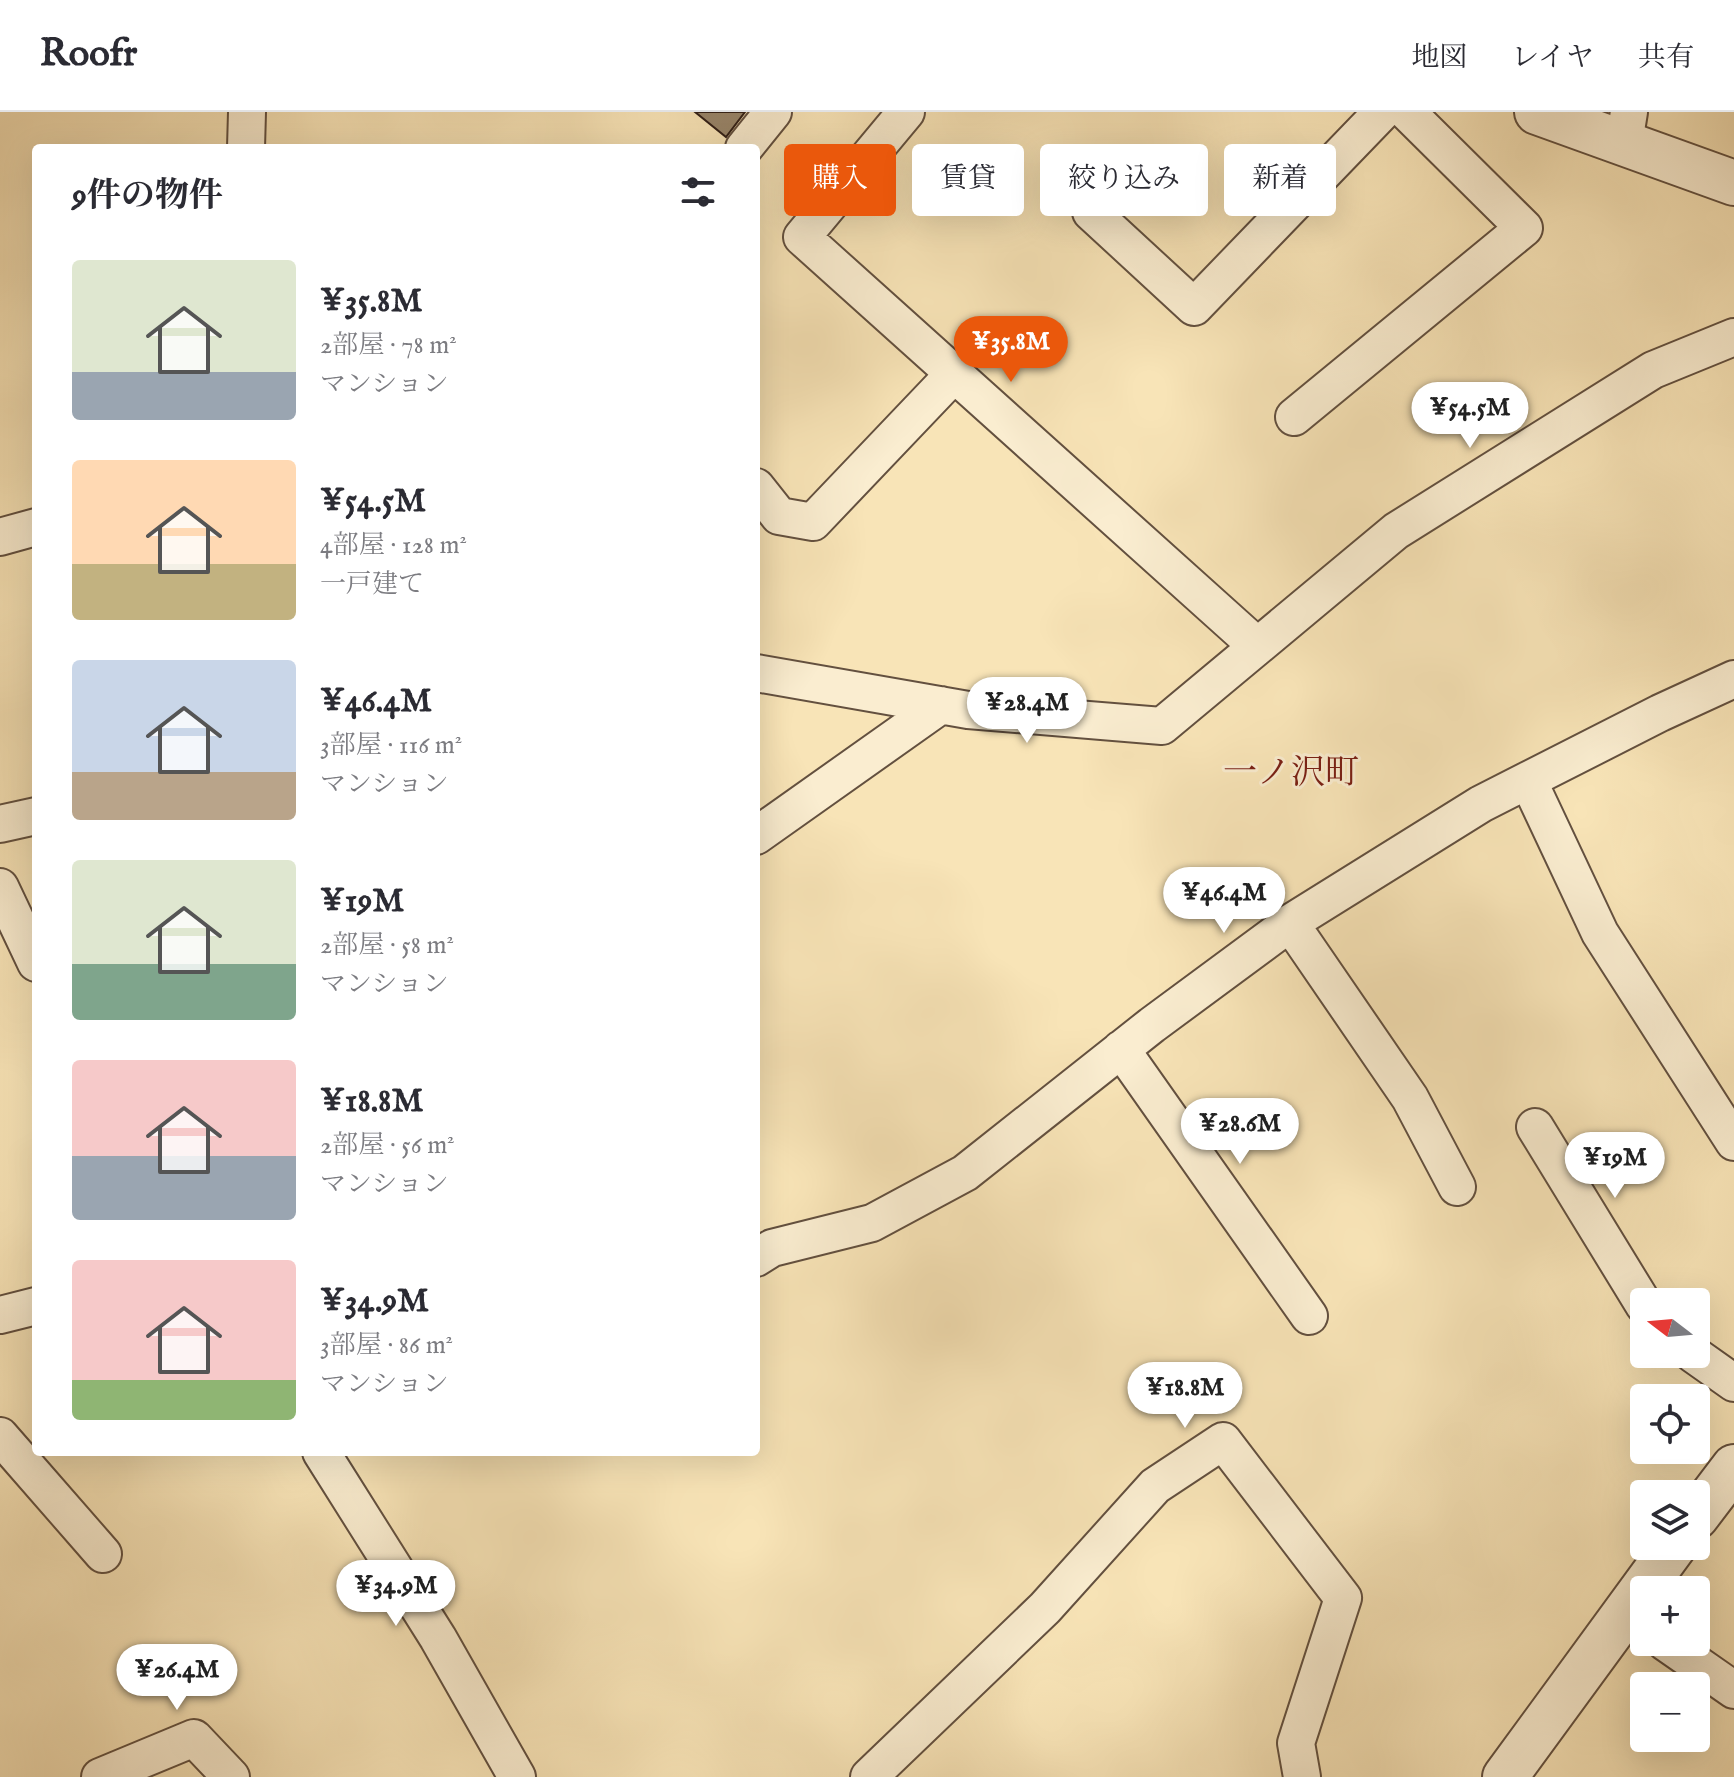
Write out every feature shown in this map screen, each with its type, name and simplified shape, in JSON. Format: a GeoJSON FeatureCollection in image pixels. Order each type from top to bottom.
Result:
{"type":"FeatureCollection","features":[{"type":"Feature","properties":{"kind":"street"},"geometry":{"type":"LineString","coordinates":[[246,144],[247,112]]}},
{"type":"Feature","properties":{"kind":"street"},"geometry":{"type":"LineString","coordinates":[[747,144],[773,112]]}},
{"type":"Feature","properties":{"kind":"street"},"geometry":{"type":"LineString","coordinates":[[906,112],[802,237],[1257,646]]}},
{"type":"Feature","properties":{"kind":"street"},"geometry":{"type":"LineString","coordinates":[[1095,216],[1194,307],[1382,112]]}},
{"type":"Feature","properties":{"kind":"street"},"geometry":{"type":"LineString","coordinates":[[1294,417],[1524,228],[1407,112]]}},
{"type":"Feature","properties":{"kind":"street"},"geometry":{"type":"LineString","coordinates":[[1537,112],[1626,128],[1734,183]]}},
{"type":"Feature","properties":{"kind":"street"},"geometry":{"type":"LineString","coordinates":[[760,674],[968,710],[1162,726],[1396,531],[1653,370],[1734,337]]}},
{"type":"Feature","properties":{"kind":"street"},"geometry":{"type":"LineString","coordinates":[[760,492],[779,516],[813,522],[954,374]]}},
{"type":"Feature","properties":{"kind":"street"},"geometry":{"type":"LineString","coordinates":[[0,537],[32,528]]}},
{"type":"Feature","properties":{"kind":"street"},"geometry":{"type":"LineString","coordinates":[[760,1256],[772,1248],[872,1223],[965,1173],[1121,1049],[1290,923],[1481,804],[1734,679]]}},
{"type":"Feature","properties":{"kind":"street"},"geometry":{"type":"LineString","coordinates":[[760,833],[941,705]]}},
{"type":"Feature","properties":{"kind":"street"},"geometry":{"type":"LineString","coordinates":[[1528,780],[1600,933],[1734,1142]]}},
{"type":"Feature","properties":{"kind":"street"},"geometry":{"type":"LineString","coordinates":[[0,824],[32,817]]}},
{"type":"Feature","properties":{"kind":"street"},"geometry":{"type":"LineString","coordinates":[[0,887],[32,955]]}},
{"type":"Feature","properties":{"kind":"street"},"geometry":{"type":"LineString","coordinates":[[1290,923],[1410,1098],[1457,1187]]}},
{"type":"Feature","properties":{"kind":"street"},"geometry":{"type":"LineString","coordinates":[[1121,1049],[1309,1316]]}},
{"type":"Feature","properties":{"kind":"street"},"geometry":{"type":"LineString","coordinates":[[1535,1127],[1634,1288]]}},
{"type":"Feature","properties":{"kind":"street"},"geometry":{"type":"LineString","coordinates":[[0,1315],[32,1307]]}},
{"type":"Feature","properties":{"kind":"street"},"geometry":{"type":"LineString","coordinates":[[1710,1366],[1734,1383]]}},
{"type":"Feature","properties":{"kind":"street"},"geometry":{"type":"LineString","coordinates":[[0,1436],[103,1554]]}},
{"type":"Feature","properties":{"kind":"street"},"geometry":{"type":"LineString","coordinates":[[869,1777],[1045,1608],[1155,1486],[1223,1441],[1343,1598],[1296,1743],[1302,1777]]}},
{"type":"Feature","properties":{"kind":"street"},"geometry":{"type":"LineString","coordinates":[[324,1456],[438,1638],[517,1777]]}},
{"type":"Feature","properties":{"kind":"street"},"geometry":{"type":"LineString","coordinates":[[1710,1499],[1734,1467]]}},
{"type":"Feature","properties":{"kind":"street"},"geometry":{"type":"LineString","coordinates":[[1505,1777],[1630,1625]]}},
{"type":"Feature","properties":{"kind":"street"},"geometry":{"type":"LineString","coordinates":[[1685,1656],[1734,1690]]}},
{"type":"Feature","properties":{"kind":"street"},"geometry":{"type":"LineString","coordinates":[[100,1777],[194,1738],[231,1777]]}},
{"type":"Feature","properties":{"kind":"building"},"geometry":{"type":"Polygon","coordinates":[[[695,112],[745,112],[726,137],[695,112]]]}},
{"type":"Feature","properties":{"kind":"district","name":"一ノ沢町"},"geometry":{"type":"Point","coordinates":[1291,773]}}]}
